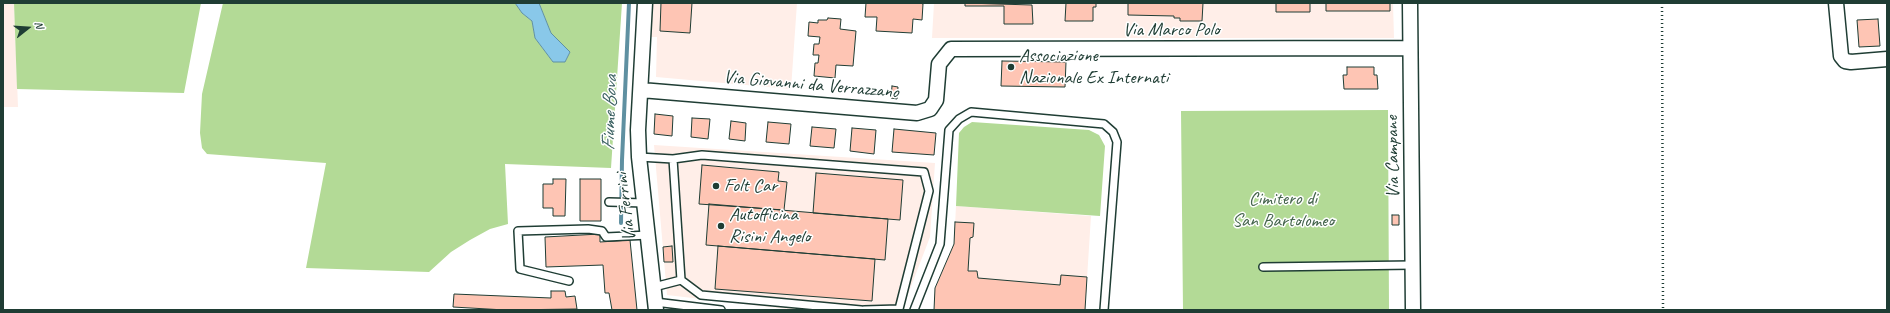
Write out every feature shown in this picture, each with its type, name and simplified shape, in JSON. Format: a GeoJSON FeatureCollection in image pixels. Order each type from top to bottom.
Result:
{"type":"FeatureCollection","features":[{"type":"Feature","properties":{"kind":"street","name":"Via Ferrini"},"geometry":{"type":"LineString","coordinates":[[645,3],[640,90],[639,157],[656,306]]}},
{"type":"Feature","properties":{"kind":"street","name":"Via Campane"},"geometry":{"type":"LineString","coordinates":[[1410,3],[1413,310]]}},
{"type":"Feature","properties":{"kind":"street"},"geometry":{"type":"LineString","coordinates":[[1836,3],[1841,56],[1845,60],[1851,62],[1887,59]]}},
{"type":"Feature","properties":{"kind":"street","name":"Via Marco Polo"},"geometry":{"type":"LineString","coordinates":[[939,64],[950,49],[1410,48]]}},
{"type":"Feature","properties":{"kind":"street","name":"Via Giovanni da Verrazzano"},"geometry":{"type":"LineString","coordinates":[[640,90],[917,113],[930,109],[936,100],[939,64]]}},
{"type":"Feature","properties":{"kind":"lane"},"geometry":{"type":"LineString","coordinates":[[914,310],[940,244],[949,130],[958,119],[971,112],[1104,124],[1113,132],[1116,142],[1104,310]]}},
{"type":"Feature","properties":{"kind":"lane"},"geometry":{"type":"LineString","coordinates":[[639,157],[673,159],[702,155],[924,172],[930,191],[899,309],[863,310],[701,295],[681,280],[673,159]]}},
{"type":"Feature","properties":{"kind":"lane"},"geometry":{"type":"LineString","coordinates":[[612,202],[645,203]]}},
{"type":"Feature","properties":{"kind":"lane"},"geometry":{"type":"LineString","coordinates":[[569,281],[520,269],[518,231],[588,229],[602,231],[606,237],[649,235]]}},
{"type":"Feature","properties":{"kind":"lane"},"geometry":{"type":"LineString","coordinates":[[1263,267],[1413,264]]}},
{"type":"Feature","properties":{"kind":"lane"},"geometry":{"type":"LineString","coordinates":[[654,287],[681,280]]}},
{"type":"Feature","properties":{"kind":"lane"},"geometry":{"type":"LineString","coordinates":[[656,306],[721,310]]}},
{"type":"Feature","properties":{"kind":"path"},"geometry":{"type":"LineString","coordinates":[[1662,3],[1662,310]]}},
{"type":"Feature","properties":{"kind":"shaded area"},"geometry":{"type":"Polygon","coordinates":[[[3,3],[14,3],[18,107],[3,107],[3,3]]]}},
{"type":"Feature","properties":{"kind":"shaded area"},"geometry":{"type":"Polygon","coordinates":[[[650,3],[797,3],[791,89],[656,77],[657,37],[648,37],[650,3]]]}},
{"type":"Feature","properties":{"kind":"shaded area"},"geometry":{"type":"Polygon","coordinates":[[[934,3],[1393,3],[1394,38],[932,38],[934,3]]]}},
{"type":"Feature","properties":{"kind":"shaded area"},"geometry":{"type":"Polygon","coordinates":[[[654,145],[935,163],[930,237],[902,310],[795,310],[667,295],[654,145]]]}},
{"type":"Feature","properties":{"kind":"shaded area"},"geometry":{"type":"Polygon","coordinates":[[[956,206],[1091,216],[1085,310],[934,310],[935,288],[954,244],[956,206]]]}},
{"type":"Feature","properties":{"kind":"green space"},"geometry":{"type":"Polygon","coordinates":[[[14,3],[201,3],[184,93],[17,89],[14,3]]]}},
{"type":"Feature","properties":{"kind":"green space"},"geometry":{"type":"Polygon","coordinates":[[[223,3],[515,3],[522,13],[532,21],[535,38],[553,62],[565,62],[570,52],[551,33],[539,3],[622,3],[611,168],[505,164],[508,224],[490,229],[470,240],[451,252],[429,272],[306,268],[326,163],[207,154],[202,148],[200,133],[202,94],[223,3]]]}},
{"type":"Feature","properties":{"kind":"green space","name":"Cimitero di San Bartolomeo"},"geometry":{"type":"Polygon","coordinates":[[[1388,110],[1389,310],[1183,310],[1181,111],[1388,110]]]}},
{"type":"Feature","properties":{"kind":"green space"},"geometry":{"type":"Polygon","coordinates":[[[972,122],[1089,130],[1099,135],[1105,146],[1100,216],[956,206],[959,133],[964,127],[972,122]]]}},
{"type":"Feature","properties":{"kind":"water"},"geometry":{"type":"Polygon","coordinates":[[[515,3],[539,3],[551,33],[570,52],[565,62],[553,62],[535,38],[532,21],[522,13],[515,3]]]}},
{"type":"Feature","properties":{"kind":"building"},"geometry":{"type":"Polygon","coordinates":[[[661,3],[692,3],[690,33],[660,31],[661,3]]]}},
{"type":"Feature","properties":{"kind":"building"},"geometry":{"type":"Polygon","coordinates":[[[866,3],[920,3],[923,4],[922,20],[913,19],[912,33],[876,31],[877,17],[865,17],[866,3]]]}},
{"type":"Feature","properties":{"kind":"building"},"geometry":{"type":"Polygon","coordinates":[[[965,3],[1032,5],[1033,24],[1004,24],[1004,6],[965,6],[965,3]]]}},
{"type":"Feature","properties":{"kind":"building"},"geometry":{"type":"Polygon","coordinates":[[[1066,3],[1096,3],[1096,7],[1093,7],[1093,21],[1065,21],[1066,3]]]}},
{"type":"Feature","properties":{"kind":"building"},"geometry":{"type":"Polygon","coordinates":[[[1128,3],[1203,3],[1202,21],[1180,21],[1180,18],[1174,18],[1174,16],[1128,15],[1128,3]]]}},
{"type":"Feature","properties":{"kind":"building"},"geometry":{"type":"Polygon","coordinates":[[[1276,3],[1310,3],[1310,12],[1276,12],[1276,3]]]}},
{"type":"Feature","properties":{"kind":"building"},"geometry":{"type":"Polygon","coordinates":[[[1326,3],[1390,3],[1390,11],[1326,11],[1326,3]]]}},
{"type":"Feature","properties":{"kind":"building"},"geometry":{"type":"Polygon","coordinates":[[[828,18],[841,19],[840,29],[856,31],[853,66],[836,65],[835,78],[814,76],[815,63],[818,63],[819,55],[813,55],[814,44],[819,44],[820,37],[808,36],[809,22],[818,23],[818,20],[827,20],[828,18]]]}},
{"type":"Feature","properties":{"kind":"building"},"geometry":{"type":"Polygon","coordinates":[[[1878,19],[1880,46],[1859,47],[1857,20],[1878,19]]]}},
{"type":"Feature","properties":{"kind":"building"},"geometry":{"type":"Polygon","coordinates":[[[1002,61],[1066,62],[1065,87],[1001,86],[1002,61]]]}},
{"type":"Feature","properties":{"kind":"building"},"geometry":{"type":"Polygon","coordinates":[[[1347,67],[1374,67],[1374,75],[1377,75],[1378,89],[1344,89],[1343,75],[1347,75],[1347,67]]]}},
{"type":"Feature","properties":{"kind":"building"},"geometry":{"type":"Polygon","coordinates":[[[892,86],[898,87],[897,99],[891,98],[892,86]]]}},
{"type":"Feature","properties":{"kind":"building"},"geometry":{"type":"Polygon","coordinates":[[[655,114],[673,116],[672,136],[654,134],[655,114]]]}},
{"type":"Feature","properties":{"kind":"building"},"geometry":{"type":"Polygon","coordinates":[[[692,118],[710,119],[708,139],[691,137],[692,118]]]}},
{"type":"Feature","properties":{"kind":"building"},"geometry":{"type":"Polygon","coordinates":[[[731,121],[746,123],[745,141],[729,139],[731,121]]]}},
{"type":"Feature","properties":{"kind":"building"},"geometry":{"type":"Polygon","coordinates":[[[768,122],[791,124],[789,144],[766,142],[768,122]]]}},
{"type":"Feature","properties":{"kind":"building"},"geometry":{"type":"Polygon","coordinates":[[[812,127],[836,129],[834,148],[810,146],[812,127]]]}},
{"type":"Feature","properties":{"kind":"building"},"geometry":{"type":"Polygon","coordinates":[[[852,128],[876,130],[874,154],[850,151],[852,128]]]}},
{"type":"Feature","properties":{"kind":"building"},"geometry":{"type":"Polygon","coordinates":[[[894,129],[936,133],[934,155],[892,152],[894,129]]]}},
{"type":"Feature","properties":{"kind":"building"},"geometry":{"type":"Polygon","coordinates":[[[702,165],[779,172],[778,181],[787,182],[784,210],[699,204],[702,165]]]}},
{"type":"Feature","properties":{"kind":"building"},"geometry":{"type":"Polygon","coordinates":[[[816,173],[903,180],[900,220],[813,213],[816,173]]]}},
{"type":"Feature","properties":{"kind":"building"},"geometry":{"type":"Polygon","coordinates":[[[553,179],[566,179],[565,216],[553,216],[553,208],[543,208],[543,184],[553,184],[553,179]]]}},
{"type":"Feature","properties":{"kind":"building"},"geometry":{"type":"Polygon","coordinates":[[[580,179],[601,179],[601,221],[580,221],[580,179]]]}},
{"type":"Feature","properties":{"kind":"building"},"geometry":{"type":"Polygon","coordinates":[[[709,204],[888,219],[885,260],[706,245],[709,204]]]}},
{"type":"Feature","properties":{"kind":"building"},"geometry":{"type":"Polygon","coordinates":[[[1392,215],[1399,215],[1399,225],[1392,225],[1392,215]]]}},
{"type":"Feature","properties":{"kind":"building"},"geometry":{"type":"Polygon","coordinates":[[[955,222],[974,223],[973,237],[970,238],[968,271],[977,271],[978,278],[1060,285],[1061,275],[1087,277],[1085,310],[934,310],[935,288],[954,244],[955,222]]]}},
{"type":"Feature","properties":{"kind":"building"},"geometry":{"type":"Polygon","coordinates":[[[600,234],[600,242],[630,240],[637,310],[612,310],[609,293],[605,293],[603,265],[546,267],[545,237],[600,234]]]}},
{"type":"Feature","properties":{"kind":"building"},"geometry":{"type":"Polygon","coordinates":[[[672,246],[673,262],[664,262],[663,247],[672,246]]]}},
{"type":"Feature","properties":{"kind":"building"},"geometry":{"type":"Polygon","coordinates":[[[718,246],[875,259],[872,301],[715,289],[718,246]]]}},
{"type":"Feature","properties":{"kind":"building"},"geometry":{"type":"Polygon","coordinates":[[[551,291],[565,291],[566,297],[575,296],[577,309],[505,310],[453,307],[454,294],[551,298],[551,291]]]}},
{"type":"Feature","properties":{"kind":"waterway","name":"Fiume Bova"},"geometry":{"type":"LineString","coordinates":[[621,223],[622,160],[629,3]]}},
{"type":"Feature","properties":{"kind":"place","name":"Associazione Nazionale Ex Internati"},"geometry":{"type":"Point","coordinates":[1011,67]}},
{"type":"Feature","properties":{"kind":"place","name":"Folt Car"},"geometry":{"type":"Point","coordinates":[716,186]}},
{"type":"Feature","properties":{"kind":"place","name":"Autofficina Risini Angelo"},"geometry":{"type":"Point","coordinates":[721,226]}}]}
